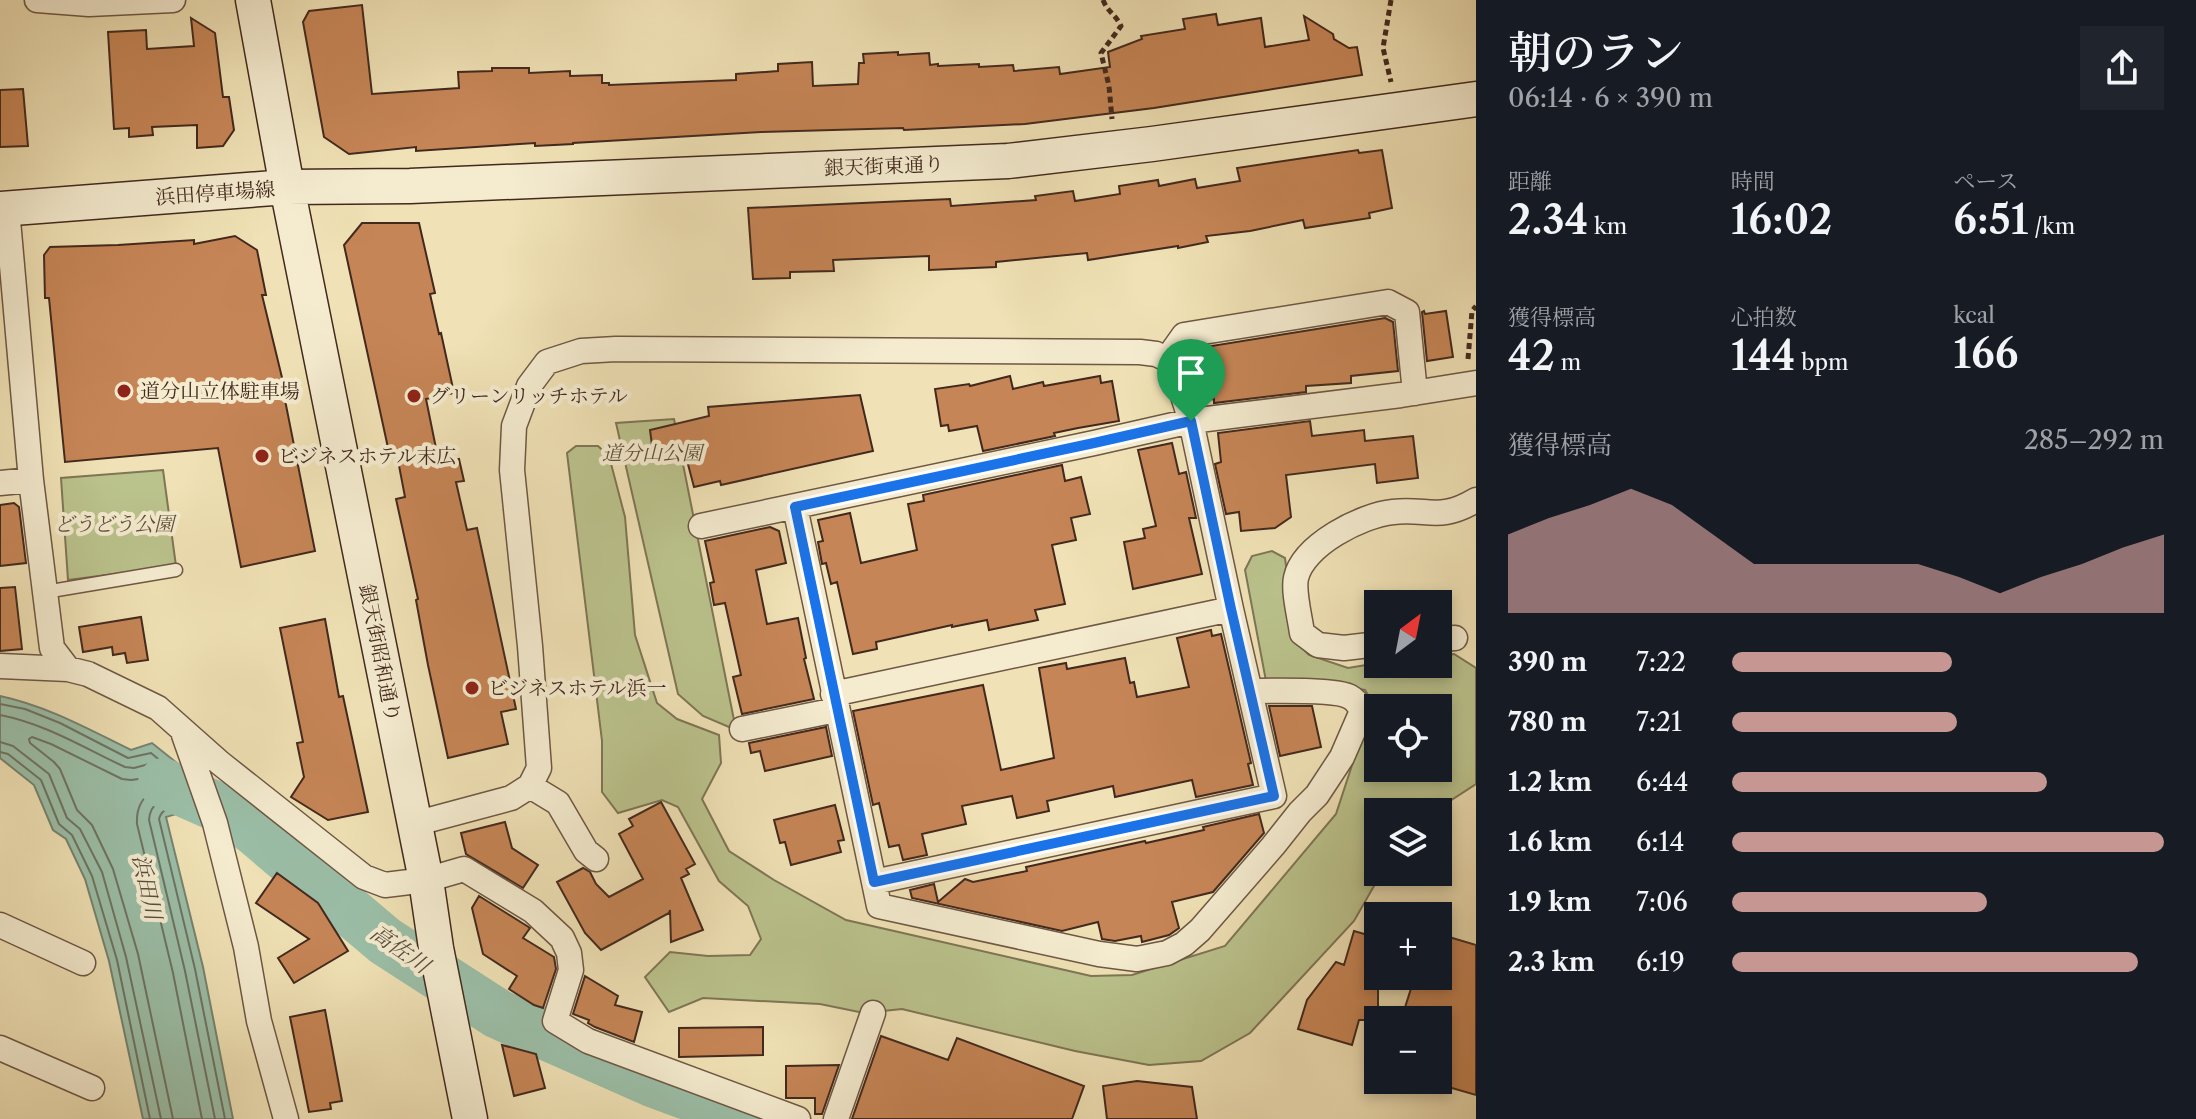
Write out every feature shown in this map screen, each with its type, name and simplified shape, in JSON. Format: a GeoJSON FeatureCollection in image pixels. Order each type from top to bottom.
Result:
{"type":"FeatureCollection","features":[{"type":"Feature","properties":{"kind":"street"},"geometry":{"type":"LineString","coordinates":[[37,0],[89,4],[173,0]]}},
{"type":"Feature","properties":{"kind":"street","name":"浜田停車場線"},"geometry":{"type":"LineString","coordinates":[[4,209],[287,187],[253,0]]}},
{"type":"Feature","properties":{"kind":"street","name":"銀天街東通り"},"geometry":{"type":"LineString","coordinates":[[287,187],[410,186],[1008,161],[1476,99]]}},
{"type":"Feature","properties":{"kind":"street","name":"銀天街昭和通り"},"geometry":{"type":"LineString","coordinates":[[287,187],[426,880],[436,948],[470,1119]]}},
{"type":"Feature","properties":{"kind":"street"},"geometry":{"type":"LineString","coordinates":[[4,209],[31,480],[52,648],[68,669]]}},
{"type":"Feature","properties":{"kind":"street"},"geometry":{"type":"LineString","coordinates":[[1167,359],[1184,335],[1388,302],[1407,312],[1415,393]]}},
{"type":"Feature","properties":{"kind":"street"},"geometry":{"type":"LineString","coordinates":[[414,824],[511,798],[530,786],[539,768],[512,470],[514,426],[529,386],[547,362],[581,351],[616,349],[1140,352],[1167,359],[1174,368],[1191,421],[1283,834]]}},
{"type":"Feature","properties":{"kind":"street"},"geometry":{"type":"LineString","coordinates":[[701,526],[1191,421],[1471,384]]}},
{"type":"Feature","properties":{"kind":"street"},"geometry":{"type":"LineString","coordinates":[[0,483],[31,480]]}},
{"type":"Feature","properties":{"kind":"street"},"geometry":{"type":"LineString","coordinates":[[1364,646],[1344,648],[1318,645],[1302,633],[1295,580],[1302,562],[1346,527],[1366,517],[1395,511],[1441,514],[1460,509],[1476,500]]}},
{"type":"Feature","properties":{"kind":"street"},"geometry":{"type":"LineString","coordinates":[[795,507],[879,906],[1099,954],[1137,959],[1167,953],[1184,944],[1200,930],[1317,795],[1342,757],[1362,711],[1360,705],[1347,695],[1250,691]]}},
{"type":"Feature","properties":{"kind":"street"},"geometry":{"type":"LineString","coordinates":[[742,729],[834,702],[1231,609]]}},
{"type":"Feature","properties":{"kind":"street"},"geometry":{"type":"LineString","coordinates":[[0,666],[68,669],[88,674],[158,708],[182,731],[364,877],[385,885],[426,880],[464,869],[533,911],[562,938],[569,953],[571,970],[555,1021],[588,1041],[798,1119]]}},
{"type":"Feature","properties":{"kind":"street"},"geometry":{"type":"LineString","coordinates":[[182,731],[215,823],[246,947],[259,1021],[286,1119]]}},
{"type":"Feature","properties":{"kind":"street"},"geometry":{"type":"LineString","coordinates":[[530,786],[558,803],[586,851],[596,859]]}},
{"type":"Feature","properties":{"kind":"street"},"geometry":{"type":"LineString","coordinates":[[874,882],[1274,796]]}},
{"type":"Feature","properties":{"kind":"street"},"geometry":{"type":"LineString","coordinates":[[0,925],[83,963]]}},
{"type":"Feature","properties":{"kind":"street"},"geometry":{"type":"LineString","coordinates":[[836,1119],[873,1013]]}},
{"type":"Feature","properties":{"kind":"street"},"geometry":{"type":"LineString","coordinates":[[0,1048],[92,1088]]}},
{"type":"Feature","properties":{"kind":"lane"},"geometry":{"type":"LineString","coordinates":[[45,592],[176,570]]}},
{"type":"Feature","properties":{"kind":"path"},"geometry":{"type":"LineString","coordinates":[[1103,0],[1106,8],[1117,16],[1121,26],[1101,53],[1114,124]]}},
{"type":"Feature","properties":{"kind":"path"},"geometry":{"type":"LineString","coordinates":[[1391,0],[1383,48],[1391,83]]}},
{"type":"Feature","properties":{"kind":"path"},"geometry":{"type":"LineString","coordinates":[[1471,384],[1472,311],[1476,306]]}},
{"type":"Feature","properties":{"kind":"green space","name":"道分山公園"},"geometry":{"type":"Polygon","coordinates":[[[674,419],[736,730],[703,716],[678,694],[616,423],[674,419]]]}},
{"type":"Feature","properties":{"kind":"green space"},"geometry":{"type":"Polygon","coordinates":[[[576,446],[598,446],[609,456],[625,517],[635,635],[657,703],[677,719],[719,735],[721,763],[702,799],[729,851],[846,920],[1091,976],[1132,975],[1225,946],[1336,814],[1364,735],[1364,782],[1452,782],[1452,694],[1367,694],[1365,690],[1314,681],[1266,681],[1245,570],[1252,556],[1272,551],[1285,558],[1296,642],[1309,655],[1348,668],[1364,665],[1364,678],[1452,678],[1452,654],[1476,668],[1476,784],[1452,800],[1364,798],[1364,886],[1374,886],[1354,921],[1250,1033],[1201,1061],[1149,1065],[1075,1051],[902,1009],[864,1013],[820,1004],[703,998],[669,1012],[645,977],[670,952],[708,956],[750,955],[761,939],[748,906],[719,881],[678,807],[662,800],[618,813],[602,792],[602,741],[567,453],[576,446]]]}},
{"type":"Feature","properties":{"kind":"green space","name":"どうどう公園"},"geometry":{"type":"Polygon","coordinates":[[[163,470],[176,566],[68,580],[61,478],[163,470]]]}},
{"type":"Feature","properties":{"kind":"water","name":"浜田川"},"geometry":{"type":"Polygon","coordinates":[[[0,696],[51,712],[131,750],[152,743],[218,796],[228,819],[205,809],[166,817],[203,967],[233,1119],[143,1119],[109,961],[85,879],[66,839],[53,830],[34,785],[0,758],[0,696]]]}},
{"type":"Feature","properties":{"kind":"building"},"geometry":{"type":"Polygon","coordinates":[[[362,5],[372,94],[459,88],[458,72],[492,71],[492,68],[529,68],[529,73],[570,71],[570,76],[602,75],[602,83],[609,85],[736,80],[736,74],[778,71],[778,64],[812,62],[813,86],[858,84],[859,63],[864,63],[863,54],[898,52],[898,55],[929,53],[930,65],[1013,65],[1014,71],[1059,67],[1060,74],[1110,67],[1108,52],[1142,39],[1141,36],[1185,29],[1183,19],[1216,14],[1218,25],[1261,18],[1265,47],[1309,40],[1304,16],[1349,48],[1357,47],[1362,75],[1154,108],[1025,124],[761,132],[416,151],[416,147],[349,154],[324,137],[303,22],[309,11],[362,5]]]}},
{"type":"Feature","properties":{"kind":"building"},"geometry":{"type":"Polygon","coordinates":[[[191,18],[215,33],[223,97],[229,97],[234,130],[223,146],[197,148],[197,125],[152,127],[153,135],[129,137],[129,128],[114,129],[108,32],[146,30],[147,49],[194,46],[191,18]]]}},
{"type":"Feature","properties":{"kind":"building"},"geometry":{"type":"Polygon","coordinates":[[[23,89],[28,146],[0,147],[0,90],[23,89]]]}},
{"type":"Feature","properties":{"kind":"building"},"geometry":{"type":"Polygon","coordinates":[[[1358,150],[1359,153],[1382,150],[1392,208],[1369,213],[1370,218],[1305,228],[1303,220],[1206,236],[1208,242],[1178,248],[1088,260],[1087,253],[996,262],[996,267],[929,270],[929,256],[833,260],[834,271],[790,272],[790,278],[753,279],[748,208],[950,199],[951,206],[1036,200],[1035,196],[1073,191],[1075,201],[1120,194],[1119,186],[1158,180],[1159,186],[1195,179],[1197,188],[1240,181],[1237,168],[1358,150]]]}},
{"type":"Feature","properties":{"kind":"building"},"geometry":{"type":"Polygon","coordinates":[[[362,223],[419,223],[435,293],[430,294],[454,393],[426,399],[439,463],[459,459],[464,481],[456,482],[467,530],[477,528],[516,709],[501,712],[508,744],[448,758],[396,499],[405,497],[397,455],[390,457],[344,245],[362,223]]]}},
{"type":"Feature","properties":{"kind":"building"},"geometry":{"type":"Polygon","coordinates":[[[235,236],[257,250],[266,295],[262,295],[285,390],[315,551],[241,567],[218,448],[65,462],[49,298],[45,298],[44,255],[50,247],[194,240],[194,244],[235,236]]]}},
{"type":"Feature","properties":{"kind":"building"},"geometry":{"type":"Polygon","coordinates":[[[1424,311],[1425,314],[1446,311],[1453,357],[1427,361],[1424,311]]]}},
{"type":"Feature","properties":{"kind":"building"},"geometry":{"type":"Polygon","coordinates":[[[1385,318],[1393,322],[1398,371],[1351,376],[1351,383],[1306,386],[1306,392],[1214,403],[1214,399],[1201,401],[1193,349],[1385,318]]]}},
{"type":"Feature","properties":{"kind":"building"},"geometry":{"type":"Polygon","coordinates":[[[1010,376],[1013,389],[1043,382],[1044,386],[1100,376],[1101,383],[1112,381],[1119,421],[983,451],[977,426],[949,431],[948,425],[941,426],[935,389],[970,386],[1010,376]]]}},
{"type":"Feature","properties":{"kind":"building"},"geometry":{"type":"Polygon","coordinates":[[[860,395],[873,451],[721,485],[720,481],[694,487],[684,449],[653,453],[650,430],[709,416],[708,407],[860,395]]]}},
{"type":"Feature","properties":{"kind":"building"},"geometry":{"type":"Polygon","coordinates":[[[1310,421],[1312,436],[1364,430],[1365,441],[1413,436],[1418,478],[1377,483],[1375,464],[1286,475],[1291,517],[1275,528],[1241,531],[1239,512],[1226,514],[1215,464],[1221,462],[1218,433],[1310,421]]]}},
{"type":"Feature","properties":{"kind":"building"},"geometry":{"type":"Polygon","coordinates":[[[1172,443],[1179,474],[1186,472],[1196,518],[1189,518],[1202,574],[1133,589],[1124,542],[1145,538],[1143,529],[1156,526],[1138,450],[1172,443]]]}},
{"type":"Feature","properties":{"kind":"building"},"geometry":{"type":"Polygon","coordinates":[[[1062,465],[1065,481],[1081,477],[1090,514],[1071,518],[1076,540],[1052,545],[1065,604],[1035,610],[1038,620],[989,630],[987,620],[952,625],[876,642],[877,649],[853,654],[837,582],[831,584],[826,563],[822,564],[818,542],[823,541],[818,520],[850,513],[861,563],[917,550],[908,504],[924,501],[923,495],[1062,465]]]}},
{"type":"Feature","properties":{"kind":"building"},"geometry":{"type":"Polygon","coordinates":[[[14,503],[19,507],[26,563],[0,566],[0,505],[14,503]]]}},
{"type":"Feature","properties":{"kind":"building"},"geometry":{"type":"Polygon","coordinates":[[[770,527],[779,531],[786,563],[756,570],[767,624],[798,618],[814,699],[742,714],[733,677],[741,675],[725,603],[714,605],[710,583],[714,582],[705,541],[770,527]]]}},
{"type":"Feature","properties":{"kind":"building"},"geometry":{"type":"Polygon","coordinates":[[[15,587],[22,649],[0,651],[0,588],[15,587]]]}},
{"type":"Feature","properties":{"kind":"building"},"geometry":{"type":"Polygon","coordinates":[[[141,617],[148,660],[127,663],[125,653],[113,655],[112,647],[83,652],[79,627],[141,617]]]}},
{"type":"Feature","properties":{"kind":"building"},"geometry":{"type":"Polygon","coordinates":[[[325,619],[339,697],[343,696],[368,812],[328,820],[291,797],[304,777],[297,743],[303,742],[280,628],[325,619]]]}},
{"type":"Feature","properties":{"kind":"building"},"geometry":{"type":"Polygon","coordinates":[[[1211,630],[1212,636],[1221,634],[1251,763],[1248,764],[1253,785],[1196,797],[1192,780],[1115,797],[1113,786],[1047,801],[1049,811],[1017,818],[1012,796],[962,806],[966,824],[922,834],[927,855],[903,860],[899,845],[889,847],[879,803],[873,805],[853,711],[983,685],[1001,770],[1054,758],[1039,668],[1066,663],[1067,669],[1125,658],[1130,683],[1134,682],[1137,697],[1189,687],[1177,638],[1211,630]]]}},
{"type":"Feature","properties":{"kind":"building"},"geometry":{"type":"Polygon","coordinates":[[[1269,706],[1312,706],[1321,747],[1280,756],[1269,706]]]}},
{"type":"Feature","properties":{"kind":"building"},"geometry":{"type":"Polygon","coordinates":[[[826,727],[832,756],[765,771],[760,751],[751,753],[749,743],[826,727]]]}},
{"type":"Feature","properties":{"kind":"building"},"geometry":{"type":"Polygon","coordinates":[[[661,802],[695,864],[686,869],[689,874],[681,878],[703,930],[671,942],[670,910],[601,950],[585,933],[557,882],[583,868],[590,872],[596,884],[609,897],[643,879],[619,834],[633,826],[629,819],[661,802]]]}},
{"type":"Feature","properties":{"kind":"building"},"geometry":{"type":"Polygon","coordinates":[[[835,805],[844,840],[838,841],[841,852],[791,865],[785,842],[780,843],[774,820],[835,805]]]}},
{"type":"Feature","properties":{"kind":"building"},"geometry":{"type":"Polygon","coordinates":[[[1259,814],[1264,833],[1213,892],[1172,902],[1179,928],[1169,935],[1142,942],[1141,936],[1115,941],[1102,939],[1098,922],[1062,931],[912,898],[910,890],[934,884],[938,902],[965,879],[973,882],[1027,871],[1026,867],[1204,830],[1203,827],[1259,814]]]}},
{"type":"Feature","properties":{"kind":"building"},"geometry":{"type":"Polygon","coordinates":[[[505,822],[512,848],[538,865],[523,888],[466,854],[461,833],[505,822]]]}},
{"type":"Feature","properties":{"kind":"building"},"geometry":{"type":"Polygon","coordinates":[[[277,873],[318,903],[348,951],[294,983],[278,958],[309,939],[256,903],[277,873]]]}},
{"type":"Feature","properties":{"kind":"building"},"geometry":{"type":"Polygon","coordinates":[[[479,896],[530,928],[523,938],[554,957],[556,969],[543,1008],[509,989],[517,976],[483,954],[472,908],[479,896]]]}},
{"type":"Feature","properties":{"kind":"building"},"geometry":{"type":"Polygon","coordinates":[[[1354,931],[1364,934],[1364,990],[1378,990],[1378,1006],[1364,1006],[1364,1020],[1359,1020],[1352,1045],[1298,1029],[1307,1000],[1336,962],[1344,965],[1354,931]]]}},
{"type":"Feature","properties":{"kind":"building"},"geometry":{"type":"Polygon","coordinates":[[[1452,938],[1476,945],[1476,1095],[1452,1088],[1452,1006],[1405,1006],[1411,990],[1452,990],[1452,938]]]}},
{"type":"Feature","properties":{"kind":"building"},"geometry":{"type":"Polygon","coordinates":[[[585,976],[618,996],[615,1005],[642,1012],[634,1042],[595,1027],[588,1023],[589,1020],[573,1014],[585,976]]]}},
{"type":"Feature","properties":{"kind":"building"},"geometry":{"type":"Polygon","coordinates":[[[325,1010],[342,1101],[330,1103],[331,1109],[309,1112],[290,1017],[325,1010]]]}},
{"type":"Feature","properties":{"kind":"building"},"geometry":{"type":"Polygon","coordinates":[[[763,1027],[763,1055],[679,1057],[679,1028],[763,1027]]]}},
{"type":"Feature","properties":{"kind":"building"},"geometry":{"type":"Polygon","coordinates":[[[881,1036],[948,1060],[957,1038],[1084,1086],[1072,1119],[852,1119],[881,1036]]]}},
{"type":"Feature","properties":{"kind":"building"},"geometry":{"type":"Polygon","coordinates":[[[502,1045],[536,1054],[545,1088],[514,1096],[502,1045]]]}},
{"type":"Feature","properties":{"kind":"building"},"geometry":{"type":"Polygon","coordinates":[[[839,1065],[822,1114],[815,1114],[815,1098],[786,1098],[786,1066],[839,1065]]]}},
{"type":"Feature","properties":{"kind":"building"},"geometry":{"type":"Polygon","coordinates":[[[1137,1081],[1192,1087],[1197,1119],[1107,1119],[1103,1086],[1137,1081]]]}},
{"type":"Feature","properties":{"kind":"waterway","name":"高佐川"},"geometry":{"type":"LineString","coordinates":[[163,783],[231,813],[385,941],[498,1014],[652,1082],[752,1119]]}},
{"type":"Feature","properties":{"kind":"place","name":"道分山立体駐車場"},"geometry":{"type":"Point","coordinates":[124,391]}},
{"type":"Feature","properties":{"kind":"place","name":"グリーンリッチホテル"},"geometry":{"type":"Point","coordinates":[414,396]}},
{"type":"Feature","properties":{"kind":"place","name":"ビジネスホテル末広"},"geometry":{"type":"Point","coordinates":[262,456]}},
{"type":"Feature","properties":{"kind":"place","name":"ビジネスホテル浜一"},"geometry":{"type":"Point","coordinates":[472,688]}},
{"type":"Feature","properties":{"kind":"route"},"geometry":{"type":"LineString","coordinates":[[1191,421],[1274,796],[874,882],[795,507],[1191,421]]}}]}
